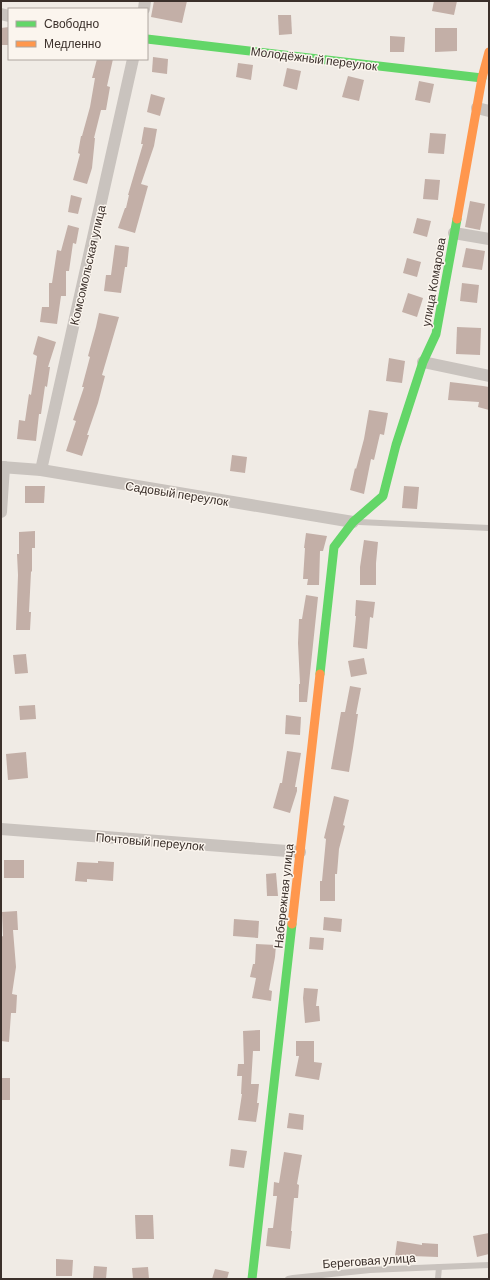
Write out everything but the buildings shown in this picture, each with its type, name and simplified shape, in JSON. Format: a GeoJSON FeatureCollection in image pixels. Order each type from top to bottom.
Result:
{"type":"FeatureCollection","features":[{"type":"Feature","properties":{"kind":"street","name":"Молодёжный переулок"},"geometry":{"type":"LineString","coordinates":[[148,39],[482,78]]}},
{"type":"Feature","properties":{"kind":"street","name":"улица Комарова"},"geometry":{"type":"LineString","coordinates":[[353,522],[383,496],[396,445],[423,362],[436,334],[482,78],[489,52]]}},
{"type":"Feature","properties":{"kind":"street","name":"Комсомольская улица"},"geometry":{"type":"LineString","coordinates":[[41,470],[133,60]]}},
{"type":"Feature","properties":{"kind":"street"},"geometry":{"type":"LineString","coordinates":[[477,108],[489,111]]}},
{"type":"Feature","properties":{"kind":"street"},"geometry":{"type":"LineString","coordinates":[[454,233],[489,239]]}},
{"type":"Feature","properties":{"kind":"street"},"geometry":{"type":"LineString","coordinates":[[423,362],[489,376]]}},
{"type":"Feature","properties":{"kind":"street","name":"Садовый переулок"},"geometry":{"type":"LineString","coordinates":[[2,467],[41,470],[353,522]]}},
{"type":"Feature","properties":{"kind":"street"},"geometry":{"type":"LineString","coordinates":[[1,512],[2,467]]}},
{"type":"Feature","properties":{"kind":"street","name":"Набережная улица"},"geometry":{"type":"LineString","coordinates":[[252,1279],[334,547],[353,522]]}},
{"type":"Feature","properties":{"kind":"street","name":"Почтовый переулок"},"geometry":{"type":"LineString","coordinates":[[1,829],[300,852]]}},
{"type":"Feature","properties":{"kind":"lane"},"geometry":{"type":"LineString","coordinates":[[353,522],[489,528]]}},
{"type":"Feature","properties":{"kind":"lane","name":"Береговая улица"},"geometry":{"type":"LineString","coordinates":[[288,1279],[370,1270],[489,1265]]}},
{"type":"Feature","properties":{"kind":"lane"},"geometry":{"type":"LineString","coordinates":[[438,1279],[439,1267]]}},
{"type":"Feature","properties":{"kind":"traffic: fast"},"geometry":{"type":"LineString","coordinates":[[148,39],[482,78]]}},
{"type":"Feature","properties":{"kind":"traffic: fast"},"geometry":{"type":"LineString","coordinates":[[320,674],[334,547],[353,522],[383,496],[396,445],[423,362],[436,334],[457,219]]}},
{"type":"Feature","properties":{"kind":"traffic: fast"},"geometry":{"type":"LineString","coordinates":[[252,1279],[292,924]]}},
{"type":"Feature","properties":{"kind":"traffic: slow"},"geometry":{"type":"LineString","coordinates":[[457,219],[482,78],[489,52]]}},
{"type":"Feature","properties":{"kind":"traffic: slow"},"geometry":{"type":"LineString","coordinates":[[292,924],[320,674]]}}]}
